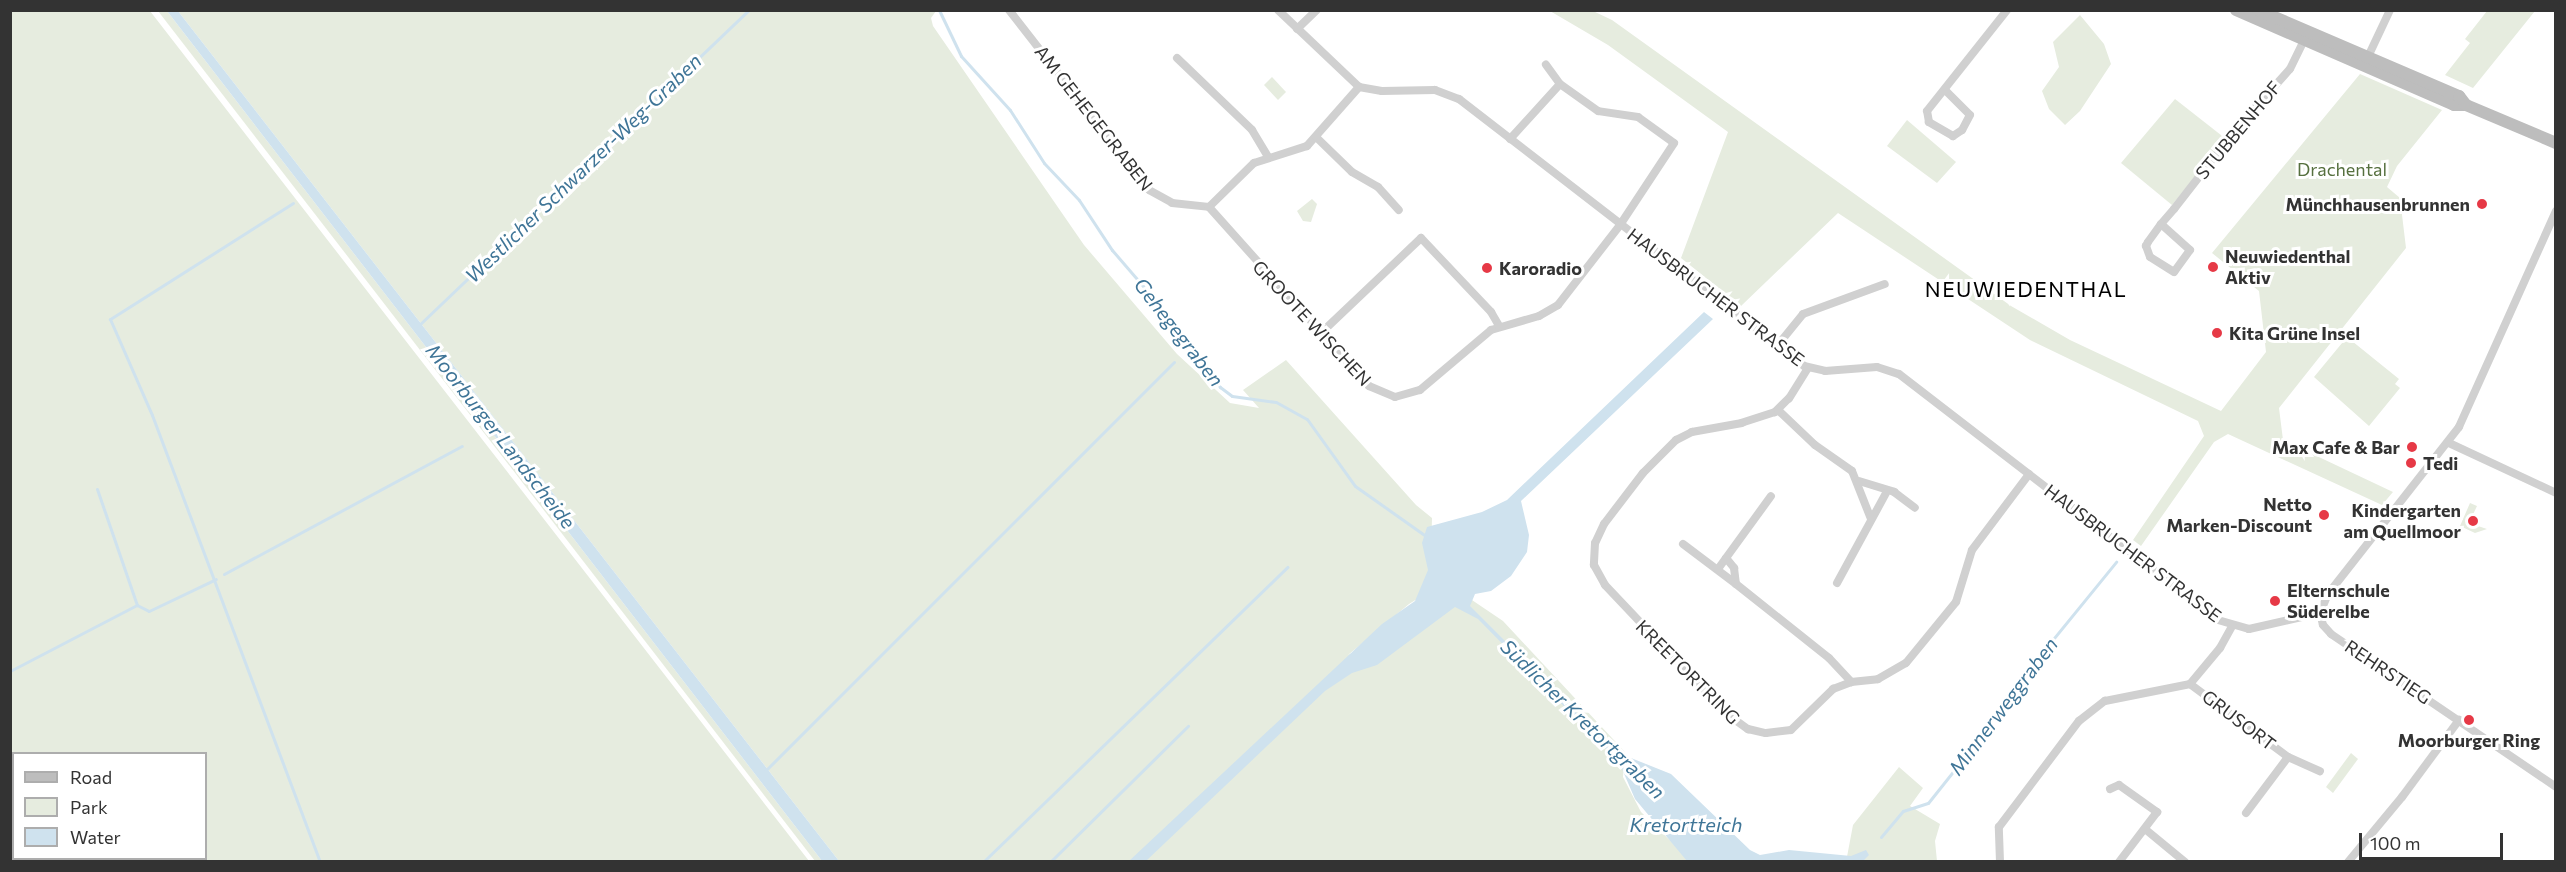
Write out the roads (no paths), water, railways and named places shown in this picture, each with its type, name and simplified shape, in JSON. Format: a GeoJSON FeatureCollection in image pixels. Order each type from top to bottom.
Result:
{"type":"FeatureCollection","features":[{"type":"Feature","properties":{"kind":"street","name":"AM GEHEGEGRABEN"},"geometry":{"type":"LineString","coordinates":[[1009,10],[1149,190],[1172,203],[1209,207]]}},
{"type":"Feature","properties":{"kind":"street"},"geometry":{"type":"LineString","coordinates":[[1209,207],[1250,167],[1268,157],[1299,150],[1316,137],[1359,87],[1278,10]]}},
{"type":"Feature","properties":{"kind":"street"},"geometry":{"type":"LineString","coordinates":[[1297,29],[1317,10]]}},
{"type":"Feature","properties":{"kind":"street"},"geometry":{"type":"LineString","coordinates":[[1945,90],[1970,115],[1962,130],[1953,136],[1934,127],[1926,115],[1945,90],[2007,10]]}},
{"type":"Feature","properties":{"kind":"street"},"geometry":{"type":"LineString","coordinates":[[2236,10],[2306,36],[2366,62],[2454,105],[2466,105],[2556,143]]}},
{"type":"Feature","properties":{"kind":"street"},"geometry":{"type":"LineString","coordinates":[[2258,10],[2306,36]]}},
{"type":"Feature","properties":{"kind":"street"},"geometry":{"type":"LineString","coordinates":[[2366,62],[2390,10]]}},
{"type":"Feature","properties":{"kind":"street","name":"STUBBENHOF"},"geometry":{"type":"LineString","coordinates":[[2161,224],[2190,250],[2175,272],[2166,270],[2146,252],[2161,224],[2290,69],[2306,36]]}},
{"type":"Feature","properties":{"kind":"street"},"geometry":{"type":"LineString","coordinates":[[1177,58],[1252,130],[1268,157]]}},
{"type":"Feature","properties":{"kind":"street"},"geometry":{"type":"LineString","coordinates":[[1510,138],[1560,84],[1546,65]]}},
{"type":"Feature","properties":{"kind":"street","name":"GROOTE WISCHEN"},"geometry":{"type":"LineString","coordinates":[[1209,207],[1369,386],[1395,397],[1425,388],[1478,339],[1499,326],[1553,309],[1620,225],[1674,143],[1638,117],[1598,111],[1560,84]]}},
{"type":"Feature","properties":{"kind":"street","name":"HAUSBRUCHER STRASSE"},"geometry":{"type":"LineString","coordinates":[[1359,87],[1446,93],[1510,138],[1808,368],[1825,371],[1876,367],[1894,371],[2210,614],[2232,626],[2256,628],[2320,613]]}},
{"type":"Feature","properties":{"kind":"street"},"geometry":{"type":"LineString","coordinates":[[1316,137],[1350,171],[1378,187],[1399,210]]}},
{"type":"Feature","properties":{"kind":"street"},"geometry":{"type":"LineString","coordinates":[[2320,613],[2328,594],[2449,443],[2556,211]]}},
{"type":"Feature","properties":{"kind":"street"},"geometry":{"type":"LineString","coordinates":[[1321,333],[1421,238],[1491,312],[1499,326]]}},
{"type":"Feature","properties":{"kind":"street"},"geometry":{"type":"LineString","coordinates":[[1777,346],[1803,314],[1885,284]]}},
{"type":"Feature","properties":{"kind":"street"},"geometry":{"type":"LineString","coordinates":[[1808,368],[1778,410],[1815,445],[1845,464],[1859,481],[1871,519]]}},
{"type":"Feature","properties":{"kind":"street","name":"KREETORTRING"},"geometry":{"type":"LineString","coordinates":[[1778,410],[1742,423],[1692,432],[1676,440],[1643,473],[1604,524],[1595,543],[1594,565],[1605,585],[1727,714],[1748,729],[1766,733],[1791,730],[1829,692],[1851,682],[1885,677],[1917,652],[1959,596],[1974,546],[2029,474]]}},
{"type":"Feature","properties":{"kind":"street"},"geometry":{"type":"LineString","coordinates":[[2449,443],[2556,493]]}},
{"type":"Feature","properties":{"kind":"street"},"geometry":{"type":"LineString","coordinates":[[1859,481],[1867,481],[1886,493],[1894,492],[1915,508]]}},
{"type":"Feature","properties":{"kind":"street"},"geometry":{"type":"LineString","coordinates":[[1837,583],[1886,493]]}},
{"type":"Feature","properties":{"kind":"street"},"geometry":{"type":"LineString","coordinates":[[1718,569],[1771,496]]}},
{"type":"Feature","properties":{"kind":"street"},"geometry":{"type":"LineString","coordinates":[[1683,544],[1830,658],[1851,682]]}},
{"type":"Feature","properties":{"kind":"street"},"geometry":{"type":"LineString","coordinates":[[1726,558],[1734,568],[1736,584]]}},
{"type":"Feature","properties":{"kind":"street","name":"REHRSTIEG"},"geometry":{"type":"LineString","coordinates":[[2320,613],[2323,625],[2331,634],[2556,787]]}},
{"type":"Feature","properties":{"kind":"street"},"geometry":{"type":"LineString","coordinates":[[2000,861],[1999,827],[2079,722],[2105,701],[2190,684],[2224,642],[2232,626]]}},
{"type":"Feature","properties":{"kind":"street","name":"GRUSORT"},"geometry":{"type":"LineString","coordinates":[[2190,684],[2288,757],[2320,771]]}},
{"type":"Feature","properties":{"kind":"street"},"geometry":{"type":"LineString","coordinates":[[2348,861],[2402,797],[2458,720]]}},
{"type":"Feature","properties":{"kind":"street"},"geometry":{"type":"LineString","coordinates":[[2246,813],[2288,757]]}},
{"type":"Feature","properties":{"kind":"street"},"geometry":{"type":"LineString","coordinates":[[2110,789],[2120,785],[2157,812],[2119,861]]}},
{"type":"Feature","properties":{"kind":"street"},"geometry":{"type":"LineString","coordinates":[[2145,829],[2185,861]]}},
{"type":"Feature","properties":{"kind":"water","name":"Moorburger Landscheide"},"geometry":{"type":"Polygon","coordinates":[[[167,11],[178,11],[839,861],[822,861],[167,11]]]}},
{"type":"Feature","properties":{"kind":"water"},"geometry":{"type":"Polygon","coordinates":[[[1704,312],[1713,319],[1521,501],[1529,535],[1527,552],[1511,576],[1491,591],[1475,594],[1470,606],[1616,752],[1671,774],[1750,850],[1760,855],[1789,850],[1851,856],[1866,850],[1869,855],[1863,861],[1687,861],[1635,799],[1619,762],[1478,619],[1455,607],[1377,665],[1352,673],[1325,691],[1146,861],[1129,861],[1382,624],[1415,601],[1428,570],[1422,543],[1427,527],[1482,512],[1507,500],[1704,312]]]}},
{"type":"Feature","properties":{"kind":"waterway","name":"Westlicher Schwarzer-Weg-Graben"},"geometry":{"type":"LineString","coordinates":[[418,326],[749,10]]}},
{"type":"Feature","properties":{"kind":"waterway","name":"Gehegegraben"},"geometry":{"type":"LineString","coordinates":[[939,10],[961,56],[1010,110],[1044,163],[1079,200],[1112,250],[1174,322],[1220,387],[1232,396],[1276,402],[1307,419],[1355,486],[1426,536]]}},
{"type":"Feature","properties":{"kind":"waterway"},"geometry":{"type":"LineString","coordinates":[[293,203],[110,319],[152,415],[320,862]]}},
{"type":"Feature","properties":{"kind":"waterway"},"geometry":{"type":"LineString","coordinates":[[766,770],[1174,362]]}},
{"type":"Feature","properties":{"kind":"waterway"},"geometry":{"type":"LineString","coordinates":[[224,574],[462,446]]}},
{"type":"Feature","properties":{"kind":"waterway"},"geometry":{"type":"LineString","coordinates":[[97,489],[137,605]]}},
{"type":"Feature","properties":{"kind":"waterway","name":"Minnerweggraben"},"geometry":{"type":"LineString","coordinates":[[1881,837],[1903,811],[1928,803],[1975,744],[2005,698],[2116,562]]}},
{"type":"Feature","properties":{"kind":"waterway"},"geometry":{"type":"LineString","coordinates":[[983,862],[1287,567]]}},
{"type":"Feature","properties":{"kind":"waterway"},"geometry":{"type":"LineString","coordinates":[[10,671],[137,605],[149,611],[216,579]]}},
{"type":"Feature","properties":{"kind":"waterway"},"geometry":{"type":"LineString","coordinates":[[1050,862],[1188,726]]}},
{"type":"Feature","properties":{"kind":"place","name":"Münchhausenbrunnen"},"geometry":{"type":"Point","coordinates":[2482,204]}},
{"type":"Feature","properties":{"kind":"place","name":"Neuwiedenthal Aktiv"},"geometry":{"type":"Point","coordinates":[2213,267]}},
{"type":"Feature","properties":{"kind":"place","name":"Karoradio"},"geometry":{"type":"Point","coordinates":[1487,268]}},
{"type":"Feature","properties":{"kind":"place","name":"Kita Grüne Insel"},"geometry":{"type":"Point","coordinates":[2217,333]}},
{"type":"Feature","properties":{"kind":"place","name":"Max Cafe & Bar"},"geometry":{"type":"Point","coordinates":[2412,447]}},
{"type":"Feature","properties":{"kind":"place","name":"Tedi"},"geometry":{"type":"Point","coordinates":[2411,463]}},
{"type":"Feature","properties":{"kind":"place","name":"Netto Marken-Discount"},"geometry":{"type":"Point","coordinates":[2324,515]}},
{"type":"Feature","properties":{"kind":"place","name":"Kindergarten am Quellmoor"},"geometry":{"type":"Point","coordinates":[2473,521]}},
{"type":"Feature","properties":{"kind":"place","name":"Elternschule Süderelbe"},"geometry":{"type":"Point","coordinates":[2275,601]}},
{"type":"Feature","properties":{"kind":"place","name":"Moorburger Ring"},"geometry":{"type":"Point","coordinates":[2469,720]}},
{"type":"Feature","properties":{"kind":"district","name":"NEUWIEDENTHAL"},"geometry":{"type":"Point","coordinates":[2026,289]}},
{"type":"Feature","properties":{"kind":"park label","name":"Drachental"},"geometry":{"type":"Point","coordinates":[2342,169]}},
{"type":"Feature","properties":{"kind":"water label","name":"Südlicher Kretortgraben"},"geometry":{"type":"Point","coordinates":[1583,719]}},
{"type":"Feature","properties":{"kind":"water label","name":"Kretortteich"},"geometry":{"type":"Point","coordinates":[1686,824]}}]}
